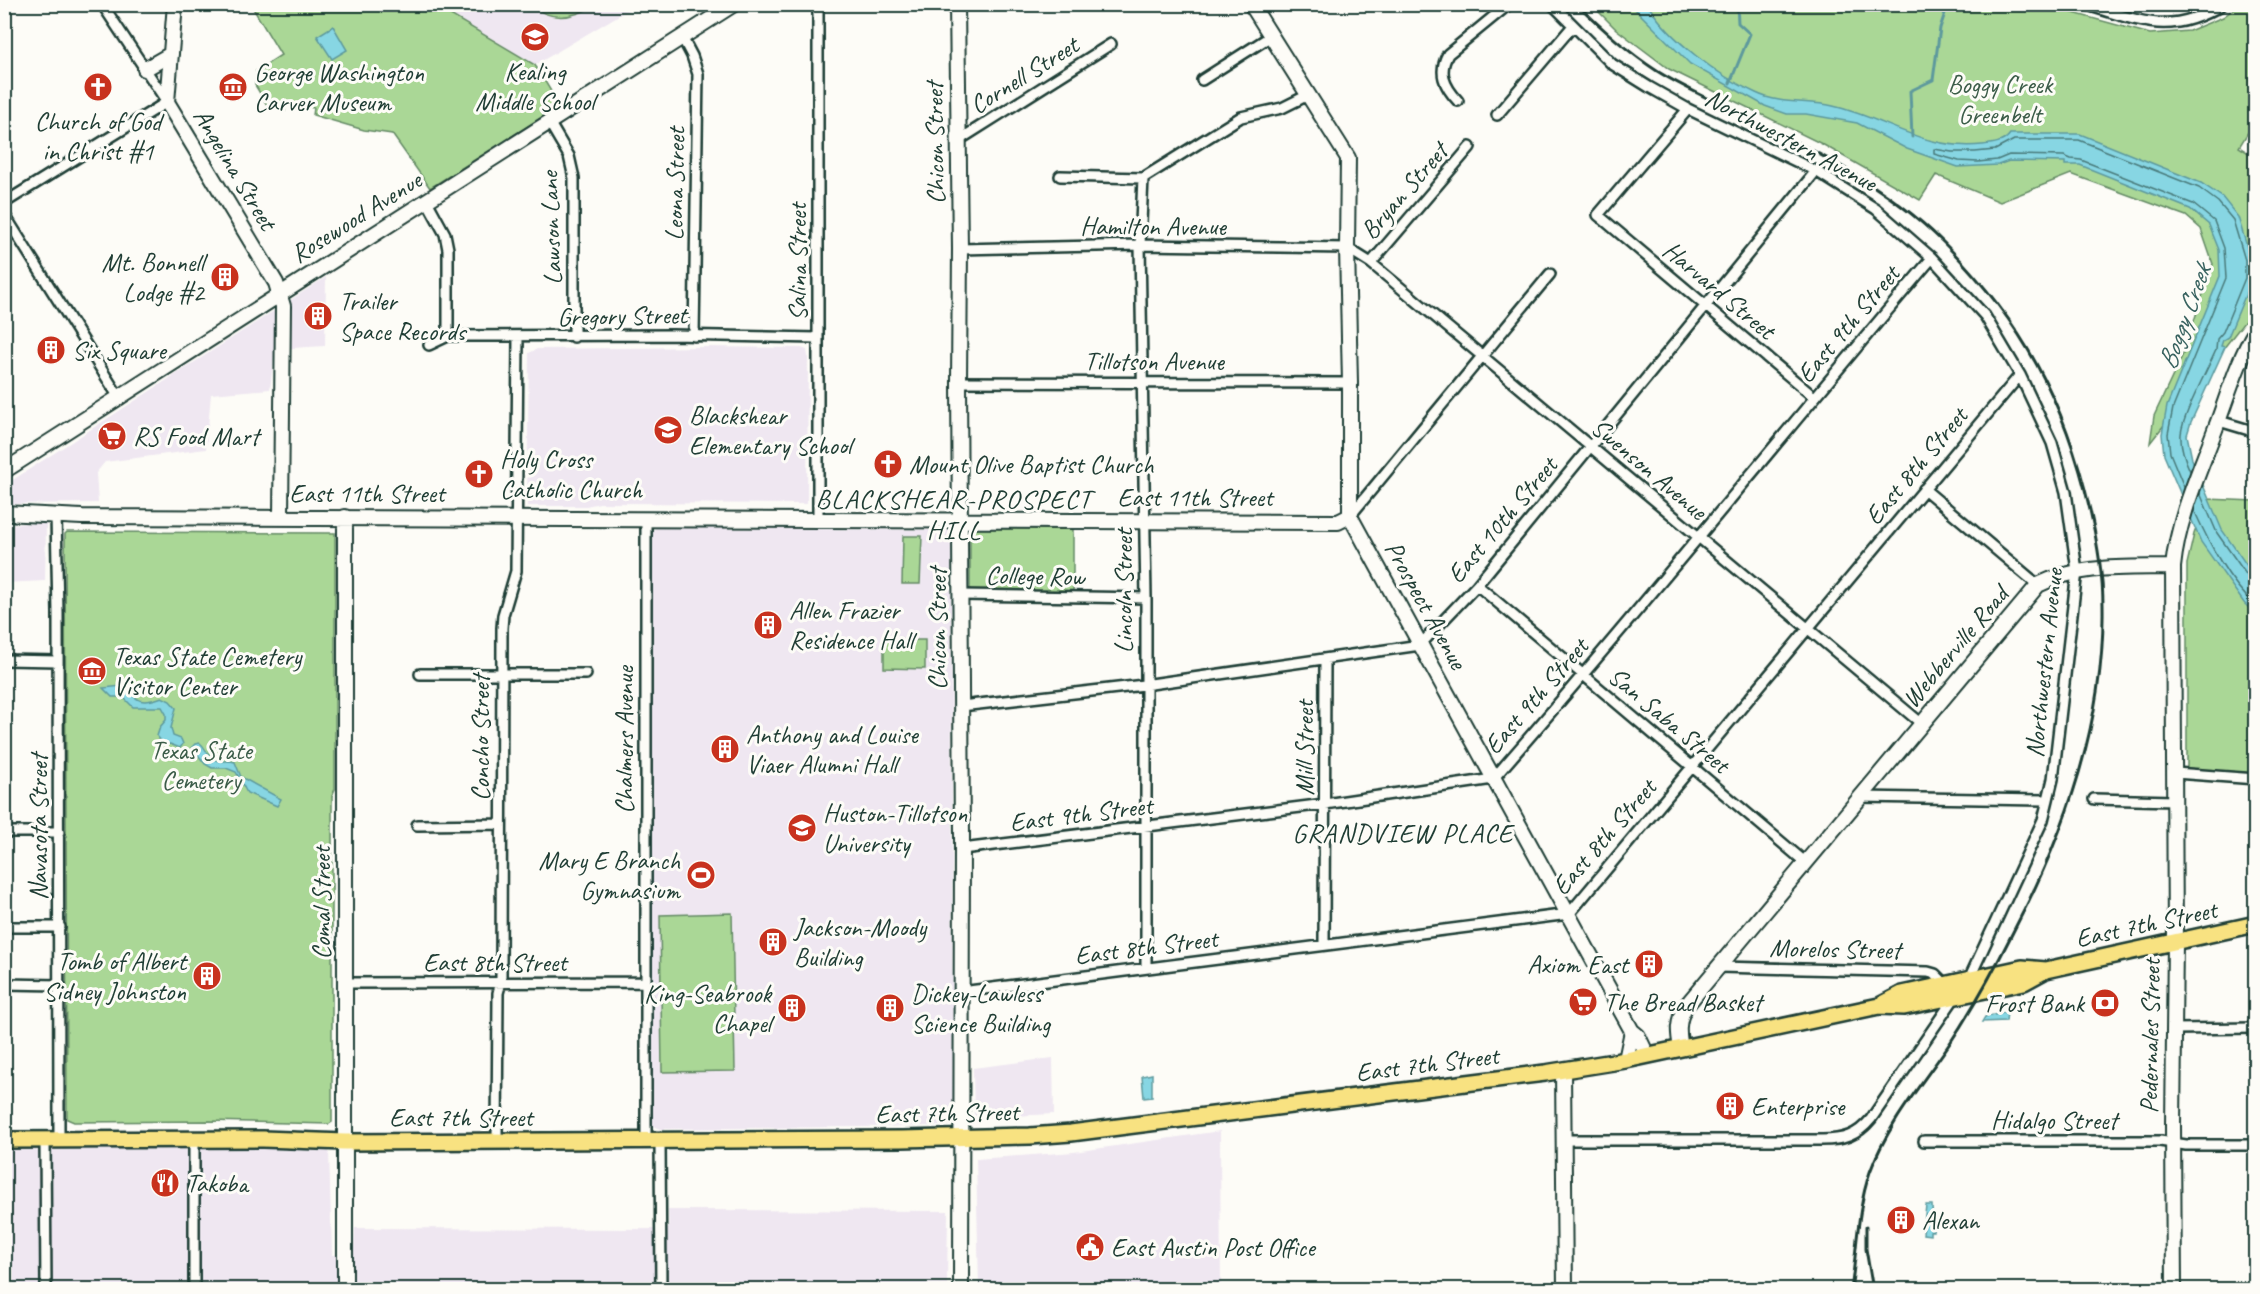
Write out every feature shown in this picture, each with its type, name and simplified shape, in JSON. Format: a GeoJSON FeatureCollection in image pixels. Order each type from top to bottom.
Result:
{"type":"FeatureCollection","features":[{"type":"Feature","properties":{"kind":"main road","name":"East 7th Street"},"geometry":{"type":"LineString","coordinates":[[4,1140],[194,1139],[345,1142],[960,1138],[1071,1133],[1626,1060],[1879,1006],[1904,1007],[1955,997],[2024,982],[2046,970],[2256,924]]}},
{"type":"Feature","properties":{"kind":"main road","name":"East 7th Street"},"geometry":{"type":"LineString","coordinates":[[1879,1006],[1902,994],[1945,984],[2022,968],[2046,970]]}},
{"type":"Feature","properties":{"kind":"street","name":"Angelina Street"},"geometry":{"type":"LineString","coordinates":[[102,4],[166,102],[276,283],[283,306],[281,517]]}},
{"type":"Feature","properties":{"kind":"street"},"geometry":{"type":"LineString","coordinates":[[4,203],[166,102],[175,4]]}},
{"type":"Feature","properties":{"kind":"street","name":"Rosewood Avenue"},"geometry":{"type":"LineString","coordinates":[[4,471],[120,399],[279,294],[734,4]]}},
{"type":"Feature","properties":{"kind":"street","name":"Salina Street"},"geometry":{"type":"LineString","coordinates":[[818,4],[818,520]]}},
{"type":"Feature","properties":{"kind":"street","name":"Chicon Street"},"geometry":{"type":"LineString","coordinates":[[957,4],[962,849],[961,1290]]}},
{"type":"Feature","properties":{"kind":"street"},"geometry":{"type":"LineString","coordinates":[[1060,176],[1143,178],[1241,117],[1282,108],[1308,95],[1251,4]]}},
{"type":"Feature","properties":{"kind":"street"},"geometry":{"type":"LineString","coordinates":[[1458,101],[1445,84],[1442,72],[1448,54],[1509,4]]}},
{"type":"Feature","properties":{"kind":"street","name":"Northwestern Avenue"},"geometry":{"type":"LineString","coordinates":[[1552,4],[1572,27],[1612,63],[1688,109],[1816,171],[1876,209],[1932,258],[1985,316],[2020,375],[2052,443],[2066,492],[2077,571],[2053,779],[2043,820],[1969,979]]}},
{"type":"Feature","properties":{"kind":"street"},"geometry":{"type":"LineString","coordinates":[[2083,4],[2120,10],[2152,24],[2175,24],[2201,18],[2223,4]]}},
{"type":"Feature","properties":{"kind":"street"},"geometry":{"type":"LineString","coordinates":[[1497,115],[1572,27]]}},
{"type":"Feature","properties":{"kind":"street"},"geometry":{"type":"LineString","coordinates":[[1202,80],[1271,36]]}},
{"type":"Feature","properties":{"kind":"street","name":"Leona Street"},"geometry":{"type":"LineString","coordinates":[[682,37],[698,74],[694,336]]}},
{"type":"Feature","properties":{"kind":"street","name":"Cornell Street"},"geometry":{"type":"LineString","coordinates":[[959,140],[1111,44]]}},
{"type":"Feature","properties":{"kind":"street"},"geometry":{"type":"LineString","coordinates":[[145,69],[171,54]]}},
{"type":"Feature","properties":{"kind":"street","name":"Prospect Avenue"},"geometry":{"type":"LineString","coordinates":[[1308,95],[1348,158],[1350,516],[1647,1055]]}},
{"type":"Feature","properties":{"kind":"street","name":"Harvard Street"},"geometry":{"type":"LineString","coordinates":[[1688,109],[1598,216],[1814,397]]}},
{"type":"Feature","properties":{"kind":"street","name":"Lawson Lane"},"geometry":{"type":"LineString","coordinates":[[549,122],[569,156],[574,178],[574,337]]}},
{"type":"Feature","properties":{"kind":"street","name":"Bryan Street"},"geometry":{"type":"LineString","coordinates":[[1371,263],[1470,147]]}},
{"type":"Feature","properties":{"kind":"street","name":"East 10th Street"},"geometry":{"type":"LineString","coordinates":[[1420,645],[1477,585],[1816,171]]}},
{"type":"Feature","properties":{"kind":"street","name":"Lincoln Street"},"geometry":{"type":"LineString","coordinates":[[1143,178],[1140,245],[1146,598],[1144,685],[1146,968]]}},
{"type":"Feature","properties":{"kind":"street"},"geometry":{"type":"LineString","coordinates":[[427,201],[445,234],[448,249],[448,336]]}},
{"type":"Feature","properties":{"kind":"street"},"geometry":{"type":"LineString","coordinates":[[4,214],[120,399]]}},
{"type":"Feature","properties":{"kind":"street","name":"Hamilton Avenue"},"geometry":{"type":"LineString","coordinates":[[960,249],[1140,245],[1347,248]]}},
{"type":"Feature","properties":{"kind":"street","name":"Swenson Avenue"},"geometry":{"type":"LineString","coordinates":[[1347,248],[1371,263],[1922,724]]}},
{"type":"Feature","properties":{"kind":"street","name":"East 9th Street"},"geometry":{"type":"LineString","coordinates":[[962,849],[1325,804],[1493,779],[1932,258]]}},
{"type":"Feature","properties":{"kind":"street"},"geometry":{"type":"LineString","coordinates":[[1350,516],[1550,274]]}},
{"type":"Feature","properties":{"kind":"street"},"geometry":{"type":"LineString","coordinates":[[2173,567],[2176,544],[2186,507],[2240,363],[2256,330]]}},
{"type":"Feature","properties":{"kind":"street","name":"Gregory Street"},"geometry":{"type":"LineString","coordinates":[[429,345],[448,336],[817,338]]}},
{"type":"Feature","properties":{"kind":"street","name":"Concho Street"},"geometry":{"type":"LineString","coordinates":[[497,1141],[498,993],[501,982],[502,628],[505,608],[516,571],[518,337]]}},
{"type":"Feature","properties":{"kind":"street","name":"East 8th Street"},"geometry":{"type":"LineString","coordinates":[[961,992],[1569,914],[2020,375]]}},
{"type":"Feature","properties":{"kind":"street","name":"Tillotson Avenue"},"geometry":{"type":"LineString","coordinates":[[958,382],[1350,382]]}},
{"type":"Feature","properties":{"kind":"street"},"geometry":{"type":"LineString","coordinates":[[2219,421],[2256,432]]}},
{"type":"Feature","properties":{"kind":"street"},"geometry":{"type":"LineString","coordinates":[[1924,489],[2038,585]]}},
{"type":"Feature","properties":{"kind":"street","name":"East 11th Street"},"geometry":{"type":"LineString","coordinates":[[4,513],[82,517],[1338,522],[1350,516]]}},
{"type":"Feature","properties":{"kind":"street","name":"Navasota Street"},"geometry":{"type":"LineString","coordinates":[[46,1290],[60,985],[56,514]]}},
{"type":"Feature","properties":{"kind":"street","name":"Comal Street"},"geometry":{"type":"LineString","coordinates":[[345,517],[345,1290]]}},
{"type":"Feature","properties":{"kind":"street","name":"Chalmers Avenue"},"geometry":{"type":"LineString","coordinates":[[645,519],[646,982],[661,1290]]}},
{"type":"Feature","properties":{"kind":"street","name":"Webberville Road"},"geometry":{"type":"LineString","coordinates":[[1681,1048],[1678,1029],[1685,1007],[2038,585],[2054,577],[2077,571],[2173,567]]}},
{"type":"Feature","properties":{"kind":"street","name":"Pedernales Street"},"geometry":{"type":"LineString","coordinates":[[2173,567],[2174,1290]]}},
{"type":"Feature","properties":{"kind":"street","name":"San Saba Street"},"geometry":{"type":"LineString","coordinates":[[1477,585],[1806,863]]}},
{"type":"Feature","properties":{"kind":"street","name":"College Row"},"geometry":{"type":"LineString","coordinates":[[960,595],[1146,598]]}},
{"type":"Feature","properties":{"kind":"street"},"geometry":{"type":"LineString","coordinates":[[961,706],[1144,685],[1420,645]]}},
{"type":"Feature","properties":{"kind":"street","name":"Mill Street"},"geometry":{"type":"LineString","coordinates":[[1324,945],[1325,659]]}},
{"type":"Feature","properties":{"kind":"street"},"geometry":{"type":"LineString","coordinates":[[4,660],[58,661]]}},
{"type":"Feature","properties":{"kind":"street"},"geometry":{"type":"LineString","coordinates":[[420,674],[586,674]]}},
{"type":"Feature","properties":{"kind":"street"},"geometry":{"type":"LineString","coordinates":[[2175,773],[2256,779]]}},
{"type":"Feature","properties":{"kind":"street"},"geometry":{"type":"LineString","coordinates":[[1860,797],[2048,800]]}},
{"type":"Feature","properties":{"kind":"street"},"geometry":{"type":"LineString","coordinates":[[2094,799],[2174,801]]}},
{"type":"Feature","properties":{"kind":"street"},"geometry":{"type":"LineString","coordinates":[[417,825],[501,824]]}},
{"type":"Feature","properties":{"kind":"street"},"geometry":{"type":"LineString","coordinates":[[4,832],[59,832]]}},
{"type":"Feature","properties":{"kind":"street"},"geometry":{"type":"LineString","coordinates":[[4,927],[60,927]]}},
{"type":"Feature","properties":{"kind":"street","name":"Morelos Street"},"geometry":{"type":"LineString","coordinates":[[1719,967],[1928,972],[1935,974],[1945,984]]}},
{"type":"Feature","properties":{"kind":"street","name":"East 8th Street"},"geometry":{"type":"LineString","coordinates":[[345,983],[646,982]]}},
{"type":"Feature","properties":{"kind":"street"},"geometry":{"type":"LineString","coordinates":[[4,984],[60,985]]}},
{"type":"Feature","properties":{"kind":"street"},"geometry":{"type":"LineString","coordinates":[[1563,1140],[1840,1140],[1854,1135],[1871,1119],[1955,997]]}},
{"type":"Feature","properties":{"kind":"street"},"geometry":{"type":"LineString","coordinates":[[2174,1029],[2256,1028]]}},
{"type":"Feature","properties":{"kind":"street"},"geometry":{"type":"LineString","coordinates":[[1626,1060],[1632,1031]]}},
{"type":"Feature","properties":{"kind":"street"},"geometry":{"type":"LineString","coordinates":[[1563,1070],[1565,1290]]}},
{"type":"Feature","properties":{"kind":"street"},"geometry":{"type":"LineString","coordinates":[[194,1139],[194,1290]]}},
{"type":"Feature","properties":{"kind":"street","name":"Hidalgo Street"},"geometry":{"type":"LineString","coordinates":[[1924,1141],[2160,1140],[2173,1143],[2256,1145]]}},
{"type":"Feature","properties":{"kind":"shaded area","name":"Kealing Middle School"},"geometry":{"type":"Polygon","coordinates":[[[438,5],[636,5],[535,65],[442,10],[438,5]]]}},
{"type":"Feature","properties":{"kind":"shaded area"},"geometry":{"type":"Polygon","coordinates":[[[326,277],[325,346],[275,349],[270,389],[211,394],[206,449],[105,462],[96,473],[98,503],[5,504],[5,485],[326,277]]]}},
{"type":"Feature","properties":{"kind":"shaded area","name":"Blackshear Elementary School"},"geometry":{"type":"Polygon","coordinates":[[[801,348],[807,350],[807,504],[600,503],[586,506],[527,506],[529,353],[537,349],[801,348]]]}},
{"type":"Feature","properties":{"kind":"shaded area"},"geometry":{"type":"Polygon","coordinates":[[[46,523],[45,581],[5,583],[5,524],[46,523]]]}},
{"type":"Feature","properties":{"kind":"shaded area","name":"Huston-Tillotson University"},"geometry":{"type":"Polygon","coordinates":[[[656,528],[948,530],[951,534],[953,1118],[951,1125],[660,1129],[653,1126],[651,536],[656,528]]]}},
{"type":"Feature","properties":{"kind":"shaded area"},"geometry":{"type":"Polygon","coordinates":[[[1053,1058],[1054,1114],[974,1118],[973,1068],[1053,1058]]]}},
{"type":"Feature","properties":{"kind":"shaded area"},"geometry":{"type":"Polygon","coordinates":[[[1220,1131],[1221,1289],[979,1289],[976,1159],[1074,1152],[1220,1131]]]}},
{"type":"Feature","properties":{"kind":"shaded area"},"geometry":{"type":"Polygon","coordinates":[[[56,1147],[329,1151],[332,1255],[354,1255],[355,1228],[652,1229],[669,1228],[668,1210],[948,1211],[947,1284],[745,1286],[745,1290],[302,1287],[5,1289],[4,1149],[56,1147]]]}},
{"type":"Feature","properties":{"kind":"green space"},"geometry":{"type":"Polygon","coordinates":[[[251,5],[438,5],[442,10],[535,65],[560,106],[430,188],[392,134],[364,130],[313,115],[314,108],[287,103],[285,111],[267,105],[255,85],[256,71],[281,55],[251,5]]]}},
{"type":"Feature","properties":{"kind":"green space"},"geometry":{"type":"Polygon","coordinates":[[[531,5],[560,7],[595,5],[579,13],[555,16],[546,14],[531,5]]]}},
{"type":"Feature","properties":{"kind":"green space","name":"Boggy Creek Greenbelt"},"geometry":{"type":"Polygon","coordinates":[[[1592,5],[2044,5],[2150,34],[2189,31],[2223,17],[2239,5],[2255,5],[2255,121],[2239,147],[2255,157],[2255,308],[2150,443],[2154,416],[2183,354],[2213,264],[2201,229],[2186,216],[2071,174],[2000,202],[1936,175],[1920,200],[1822,144],[1669,69],[1616,29],[1592,5]]]}},
{"type":"Feature","properties":{"kind":"green space"},"geometry":{"type":"Polygon","coordinates":[[[2207,499],[2255,501],[2255,773],[2187,769],[2187,564],[2194,534],[2207,499]]]}},
{"type":"Feature","properties":{"kind":"green space"},"geometry":{"type":"Polygon","coordinates":[[[970,528],[1073,528],[1073,591],[970,591],[970,528]]]}},
{"type":"Feature","properties":{"kind":"green space","name":"Texas State Cemetery"},"geometry":{"type":"Polygon","coordinates":[[[67,532],[335,533],[332,1122],[329,1124],[208,1121],[74,1122],[67,1119],[65,534],[67,532]]]}},
{"type":"Feature","properties":{"kind":"green space"},"geometry":{"type":"Polygon","coordinates":[[[903,536],[922,536],[920,584],[902,584],[903,536]]]}},
{"type":"Feature","properties":{"kind":"green space"},"geometry":{"type":"Polygon","coordinates":[[[884,640],[925,640],[925,669],[884,668],[884,640]]]}},
{"type":"Feature","properties":{"kind":"green space"},"geometry":{"type":"Polygon","coordinates":[[[732,913],[735,1071],[662,1072],[660,915],[732,913]]]}},
{"type":"Feature","properties":{"kind":"water"},"geometry":{"type":"Polygon","coordinates":[[[1631,5],[1648,5],[1669,31],[1696,56],[1741,86],[1765,97],[1833,106],[1923,138],[1961,146],[1994,143],[2005,139],[2010,134],[2080,134],[2201,183],[2222,197],[2238,217],[2251,260],[2252,279],[2228,337],[2223,340],[2221,346],[2225,347],[2187,435],[2192,459],[2222,530],[2255,577],[2255,614],[2244,603],[2201,542],[2164,455],[2162,434],[2167,406],[2220,276],[2219,250],[2209,225],[2190,209],[2080,165],[2065,165],[2065,162],[2009,161],[1998,165],[1958,167],[1907,149],[1857,123],[1806,114],[1787,114],[1765,106],[1690,64],[1631,5]]]}},
{"type":"Feature","properties":{"kind":"water"},"geometry":{"type":"Polygon","coordinates":[[[333,26],[347,50],[332,59],[317,36],[333,26]]]}},
{"type":"Feature","properties":{"kind":"water"},"geometry":{"type":"Polygon","coordinates":[[[122,686],[140,700],[149,701],[162,697],[170,701],[176,708],[171,728],[173,736],[181,739],[183,744],[180,748],[170,744],[164,745],[157,736],[166,720],[162,707],[133,707],[123,697],[112,697],[103,688],[122,686]]]}},
{"type":"Feature","properties":{"kind":"water"},"geometry":{"type":"Polygon","coordinates":[[[200,743],[212,758],[218,761],[235,762],[241,777],[281,799],[277,806],[247,793],[236,772],[226,768],[212,768],[205,764],[192,747],[200,743]]]}},
{"type":"Feature","properties":{"kind":"water"},"geometry":{"type":"Polygon","coordinates":[[[2007,1012],[2006,1021],[1982,1022],[1985,1017],[2007,1012]]]}},
{"type":"Feature","properties":{"kind":"water"},"geometry":{"type":"Polygon","coordinates":[[[1152,1074],[1152,1097],[1144,1098],[1142,1076],[1152,1074]]]}},
{"type":"Feature","properties":{"kind":"water"},"geometry":{"type":"Polygon","coordinates":[[[1926,1205],[1932,1205],[1933,1231],[1930,1231],[1930,1235],[1923,1234],[1926,1205]]]}},
{"type":"Feature","properties":{"kind":"waterway"},"geometry":{"type":"LineString","coordinates":[[1730,83],[1750,34],[1738,23],[1737,4]]}},
{"type":"Feature","properties":{"kind":"waterway"},"geometry":{"type":"LineString","coordinates":[[1912,137],[1910,91],[1933,80],[1940,28],[1948,4]]}},
{"type":"Feature","properties":{"kind":"railway"},"geometry":{"type":"LineString","coordinates":[[1577,4],[1616,40],[1657,71],[1841,166],[1894,201],[1943,242],[1996,302],[2037,365],[2068,433],[2093,522],[2102,581],[2102,648],[2097,691],[2079,774],[2050,855],[1998,960],[1959,1030],[1906,1105],[1877,1155],[1862,1201],[1851,1290]]}},
{"type":"Feature","properties":{"kind":"railway"},"geometry":{"type":"LineString","coordinates":[[1866,1227],[1866,1249],[1873,1290]]}},
{"type":"Feature","properties":{"kind":"place","name":"Kealing Middle School"},"geometry":{"type":"Point","coordinates":[535,37]}},
{"type":"Feature","properties":{"kind":"place","name":"Church of God in Christ #1"},"geometry":{"type":"Point","coordinates":[98,87]}},
{"type":"Feature","properties":{"kind":"place","name":"George Washington Carver Museum"},"geometry":{"type":"Point","coordinates":[233,87]}},
{"type":"Feature","properties":{"kind":"place","name":"Mt. Bonnell Lodge #2"},"geometry":{"type":"Point","coordinates":[225,277]}},
{"type":"Feature","properties":{"kind":"place","name":"Trailer Space Records"},"geometry":{"type":"Point","coordinates":[318,316]}},
{"type":"Feature","properties":{"kind":"place","name":"Six Square"},"geometry":{"type":"Point","coordinates":[51,350]}},
{"type":"Feature","properties":{"kind":"place","name":"Blackshear Elementary School"},"geometry":{"type":"Point","coordinates":[668,430]}},
{"type":"Feature","properties":{"kind":"place","name":"RS Food Mart"},"geometry":{"type":"Point","coordinates":[112,436]}},
{"type":"Feature","properties":{"kind":"place","name":"Mount Olive Baptist Church"},"geometry":{"type":"Point","coordinates":[888,464]}},
{"type":"Feature","properties":{"kind":"place","name":"Holy Cross Catholic Church"},"geometry":{"type":"Point","coordinates":[479,474]}},
{"type":"Feature","properties":{"kind":"place","name":"Allen Frazier Residence Hall"},"geometry":{"type":"Point","coordinates":[768,625]}},
{"type":"Feature","properties":{"kind":"place","name":"Texas State Cemetery Visitor Center"},"geometry":{"type":"Point","coordinates":[92,671]}},
{"type":"Feature","properties":{"kind":"place","name":"Anthony and Louise Viaer Alumni Hall"},"geometry":{"type":"Point","coordinates":[725,749]}},
{"type":"Feature","properties":{"kind":"place","name":"Huston-Tillotson University"},"geometry":{"type":"Point","coordinates":[802,828]}},
{"type":"Feature","properties":{"kind":"place","name":"Mary E Branch Gymnasium"},"geometry":{"type":"Point","coordinates":[701,875]}},
{"type":"Feature","properties":{"kind":"place","name":"Jackson-Moody Building"},"geometry":{"type":"Point","coordinates":[773,942]}},
{"type":"Feature","properties":{"kind":"place","name":"Axiom East"},"geometry":{"type":"Point","coordinates":[1649,964]}},
{"type":"Feature","properties":{"kind":"place","name":"Tomb of Albert Sidney Johnston"},"geometry":{"type":"Point","coordinates":[207,976]}},
{"type":"Feature","properties":{"kind":"place","name":"The Bread Basket"},"geometry":{"type":"Point","coordinates":[1583,1002]}},
{"type":"Feature","properties":{"kind":"place","name":"Frost Bank"},"geometry":{"type":"Point","coordinates":[2105,1003]}},
{"type":"Feature","properties":{"kind":"place","name":"King-Seabrook Chapel"},"geometry":{"type":"Point","coordinates":[792,1008]}},
{"type":"Feature","properties":{"kind":"place","name":"Dickey-Lawless Science Building"},"geometry":{"type":"Point","coordinates":[890,1008]}},
{"type":"Feature","properties":{"kind":"place","name":"Enterprise"},"geometry":{"type":"Point","coordinates":[1730,1106]}},
{"type":"Feature","properties":{"kind":"place","name":"Takoba"},"geometry":{"type":"Point","coordinates":[165,1183]}},
{"type":"Feature","properties":{"kind":"place","name":"Alexan"},"geometry":{"type":"Point","coordinates":[1901,1220]}},
{"type":"Feature","properties":{"kind":"place","name":"East Austin Post Office"},"geometry":{"type":"Point","coordinates":[1090,1247]}},
{"type":"Feature","properties":{"kind":"district","name":"BLACKSHEAR-PROSPECT HILL"},"geometry":{"type":"Point","coordinates":[954,514]}},
{"type":"Feature","properties":{"kind":"district","name":"GRANDVIEW PLACE"},"geometry":{"type":"Point","coordinates":[1403,833]}},
{"type":"Feature","properties":{"kind":"water label","name":"Boggy Creek"},"geometry":{"type":"Point","coordinates":[2184,317]}}]}
